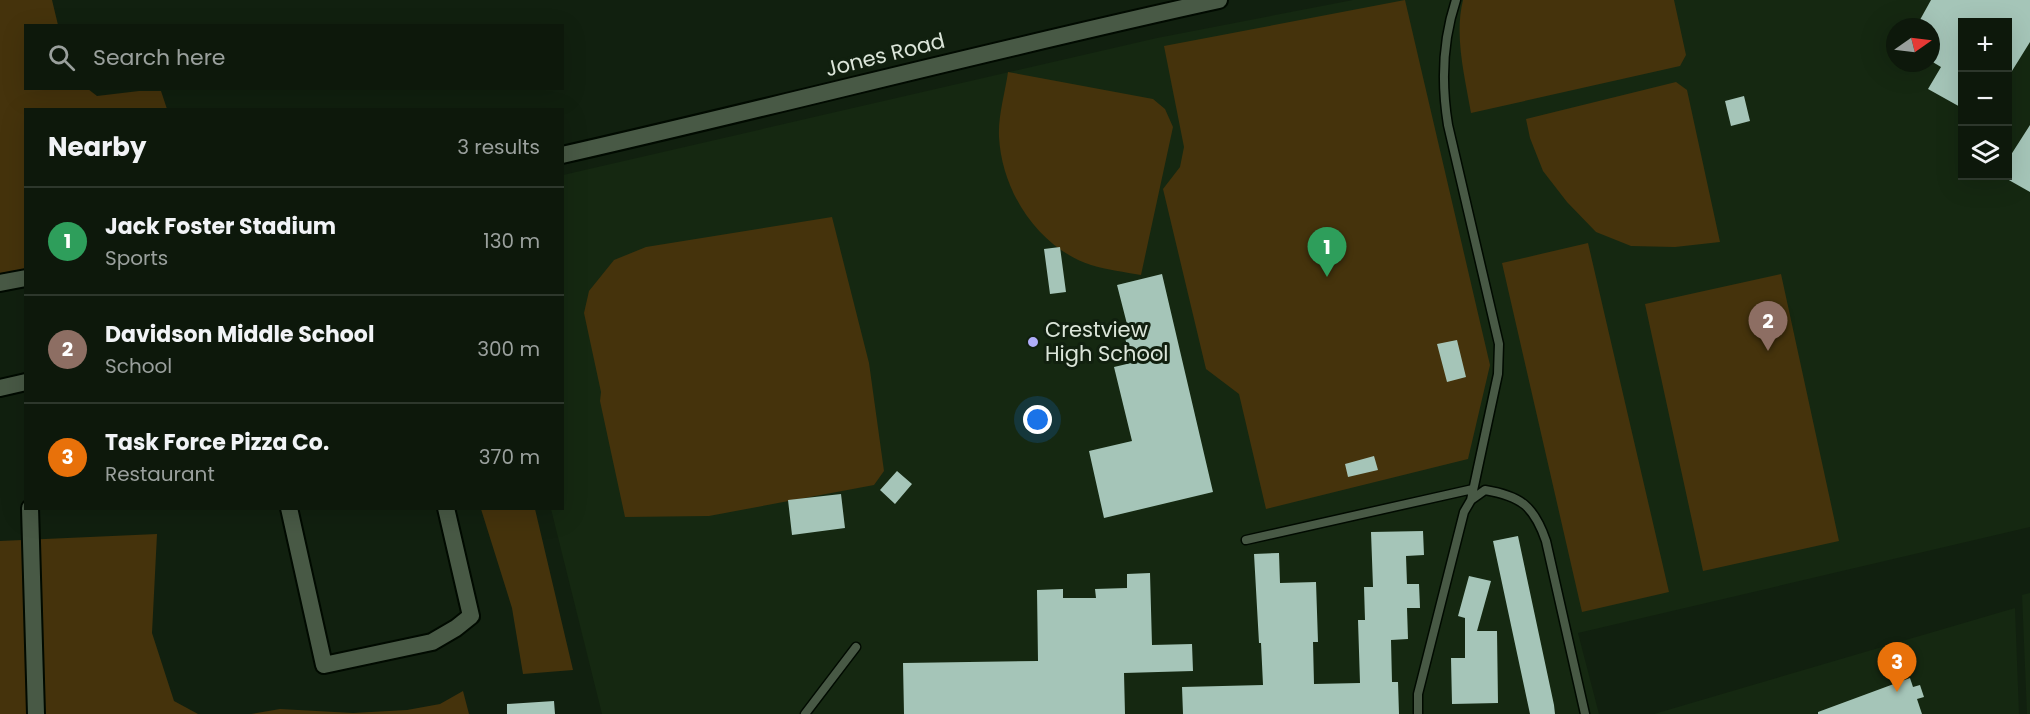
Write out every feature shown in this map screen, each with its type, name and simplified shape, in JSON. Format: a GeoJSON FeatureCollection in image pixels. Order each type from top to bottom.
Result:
{"type":"FeatureCollection","features":[{"type":"Feature","properties":{"kind":"street","name":"Jones Road"},"geometry":{"type":"LineString","coordinates":[[564,155],[1219,0]]}},
{"type":"Feature","properties":{"kind":"street"},"geometry":{"type":"LineString","coordinates":[[0,283],[24,278]]}},
{"type":"Feature","properties":{"kind":"street"},"geometry":{"type":"LineString","coordinates":[[0,388],[24,382]]}},
{"type":"Feature","properties":{"kind":"street"},"geometry":{"type":"LineString","coordinates":[[30,510],[36,714]]}},
{"type":"Feature","properties":{"kind":"street"},"geometry":{"type":"LineString","coordinates":[[289,510],[324,665],[432,642],[471,616],[446,510]]}},
{"type":"Feature","properties":{"kind":"lane"},"geometry":{"type":"LineString","coordinates":[[1418,714],[1418,694],[1464,512],[1471,500],[1498,374],[1499,352],[1445,107],[1442,72],[1445,41],[1456,0]]}},
{"type":"Feature","properties":{"kind":"lane"},"geometry":{"type":"LineString","coordinates":[[1246,540],[1473,489]]}},
{"type":"Feature","properties":{"kind":"lane"},"geometry":{"type":"LineString","coordinates":[[1471,500],[1485,490],[1507,494],[1527,506],[1540,524],[1546,541],[1586,714]]}},
{"type":"Feature","properties":{"kind":"lane"},"geometry":{"type":"LineString","coordinates":[[805,714],[856,647]]}},
{"type":"Feature","properties":{"kind":"shaded area"},"geometry":{"type":"Polygon","coordinates":[[[0,0],[52,0],[58,24],[24,24],[24,90],[89,90],[97,96],[161,91],[167,108],[24,108],[24,277],[0,284],[0,0]]]}},
{"type":"Feature","properties":{"kind":"shaded area","name":"Crestview High School"},"geometry":{"type":"Polygon","coordinates":[[[1353,0],[2030,0],[2030,527],[1578,633],[1599,714],[602,714],[551,510],[564,510],[564,175],[1157,38],[1353,0]]]}},
{"type":"Feature","properties":{"kind":"shaded area"},"geometry":{"type":"Polygon","coordinates":[[[1405,0],[1490,365],[1468,459],[1266,509],[1239,394],[1206,369],[1163,189],[1180,167],[1184,147],[1164,46],[1405,0]]]}},
{"type":"Feature","properties":{"kind":"shaded area"},"geometry":{"type":"Polygon","coordinates":[[[1463,0],[1674,0],[1686,55],[1680,66],[1471,113],[1460,42],[1463,0]]]}},
{"type":"Feature","properties":{"kind":"shaded area"},"geometry":{"type":"Polygon","coordinates":[[[1008,72],[1153,99],[1165,109],[1173,127],[1141,275],[1097,267],[1072,257],[1039,231],[1026,214],[1007,177],[999,137],[1008,72]]]}},
{"type":"Feature","properties":{"kind":"shaded area"},"geometry":{"type":"Polygon","coordinates":[[[1676,82],[1687,90],[1720,242],[1675,247],[1631,246],[1596,232],[1567,202],[1543,171],[1530,138],[1526,119],[1676,82]]]}},
{"type":"Feature","properties":{"kind":"shaded area"},"geometry":{"type":"Polygon","coordinates":[[[832,217],[869,363],[884,471],[874,485],[709,516],[625,517],[584,313],[589,291],[614,260],[646,247],[832,217]]]}},
{"type":"Feature","properties":{"kind":"shaded area"},"geometry":{"type":"Polygon","coordinates":[[[1588,243],[1669,592],[1582,612],[1502,263],[1588,243]]]}},
{"type":"Feature","properties":{"kind":"shaded area"},"geometry":{"type":"Polygon","coordinates":[[[1781,274],[1839,541],[1703,571],[1645,304],[1781,274]]]}},
{"type":"Feature","properties":{"kind":"shaded area"},"geometry":{"type":"Polygon","coordinates":[[[481,510],[535,510],[573,670],[523,674],[512,608],[481,510]]]}},
{"type":"Feature","properties":{"kind":"shaded area"},"geometry":{"type":"Polygon","coordinates":[[[157,534],[152,633],[174,701],[198,714],[0,714],[0,541],[157,534]]]}},
{"type":"Feature","properties":{"kind":"shaded area"},"geometry":{"type":"Polygon","coordinates":[[[2030,593],[2030,714],[2027,714],[2022,595],[2030,593]]]}},
{"type":"Feature","properties":{"kind":"shaded area"},"geometry":{"type":"Polygon","coordinates":[[[2015,608],[2019,714],[1654,714],[2015,608]]]}},
{"type":"Feature","properties":{"kind":"shaded area"},"geometry":{"type":"Polygon","coordinates":[[[463,691],[469,714],[251,714],[280,709],[353,713],[407,710],[440,704],[463,691]]]}},
{"type":"Feature","properties":{"kind":"building"},"geometry":{"type":"Polygon","coordinates":[[[1931,0],[2030,0],[2030,42],[2012,71],[2012,18],[1958,18],[1958,106],[1928,89],[1941,67],[1940,18],[1921,18],[1931,0]]]}},
{"type":"Feature","properties":{"kind":"building"},"geometry":{"type":"Polygon","coordinates":[[[1744,96],[1750,121],[1731,126],[1725,101],[1744,96]]]}},
{"type":"Feature","properties":{"kind":"building"},"geometry":{"type":"Polygon","coordinates":[[[2030,125],[2030,192],[2009,180],[2012,180],[2012,153],[2030,125]]]}},
{"type":"Feature","properties":{"kind":"building"},"geometry":{"type":"Polygon","coordinates":[[[1060,247],[1066,292],[1050,294],[1044,249],[1060,247]]]}},
{"type":"Feature","properties":{"kind":"building"},"geometry":{"type":"Polygon","coordinates":[[[1162,274],[1213,492],[1104,518],[1089,451],[1132,441],[1114,367],[1131,363],[1123,329],[1128,328],[1117,285],[1162,274]]]}},
{"type":"Feature","properties":{"kind":"building"},"geometry":{"type":"Polygon","coordinates":[[[1457,340],[1466,377],[1447,382],[1437,344],[1457,340]]]}},
{"type":"Feature","properties":{"kind":"building"},"geometry":{"type":"Polygon","coordinates":[[[1374,456],[1378,470],[1348,477],[1345,464],[1374,456]]]}},
{"type":"Feature","properties":{"kind":"building"},"geometry":{"type":"Polygon","coordinates":[[[897,471],[912,484],[895,504],[880,490],[897,471]]]}},
{"type":"Feature","properties":{"kind":"building"},"geometry":{"type":"Polygon","coordinates":[[[841,494],[845,528],[792,535],[788,500],[841,494]]]}},
{"type":"Feature","properties":{"kind":"building"},"geometry":{"type":"Polygon","coordinates":[[[1423,531],[1424,555],[1406,556],[1407,584],[1419,584],[1420,608],[1407,608],[1408,639],[1391,640],[1392,682],[1398,682],[1399,714],[1183,714],[1182,687],[1263,685],[1254,554],[1279,553],[1280,583],[1316,582],[1318,642],[1313,642],[1314,684],[1360,683],[1358,620],[1365,620],[1364,587],[1373,587],[1371,532],[1423,531]]]}},
{"type":"Feature","properties":{"kind":"building"},"geometry":{"type":"Polygon","coordinates":[[[1518,536],[1555,714],[1530,714],[1493,541],[1518,536]]]}},
{"type":"Feature","properties":{"kind":"building"},"geometry":{"type":"Polygon","coordinates":[[[1150,573],[1152,645],[1192,644],[1193,671],[1124,673],[1125,714],[904,714],[903,663],[1038,661],[1037,590],[1063,589],[1063,598],[1096,598],[1095,589],[1127,588],[1127,574],[1150,573]]]}},
{"type":"Feature","properties":{"kind":"building"},"geometry":{"type":"Polygon","coordinates":[[[1469,576],[1491,581],[1477,631],[1497,631],[1498,703],[1452,704],[1451,658],[1465,658],[1465,618],[1458,616],[1469,576]]]}},
{"type":"Feature","properties":{"kind":"building"},"geometry":{"type":"Polygon","coordinates":[[[1910,678],[1913,687],[1920,685],[1924,697],[1917,699],[1922,714],[1818,714],[1818,712],[1910,678]]]}},
{"type":"Feature","properties":{"kind":"building"},"geometry":{"type":"Polygon","coordinates":[[[554,701],[555,714],[507,714],[507,704],[554,701]]]}},
{"type":"Feature","properties":{"kind":"place","name":"Jack Foster Stadium"},"geometry":{"type":"Point","coordinates":[1327,277]}},
{"type":"Feature","properties":{"kind":"place","name":"Crestview High School"},"geometry":{"type":"Point","coordinates":[1033,342]}},
{"type":"Feature","properties":{"kind":"place","name":"Davidson Middle School"},"geometry":{"type":"Point","coordinates":[1768,351]}},
{"type":"Feature","properties":{"kind":"place","name":"Task Force Pizza Co."},"geometry":{"type":"Point","coordinates":[1897,692]}}]}
